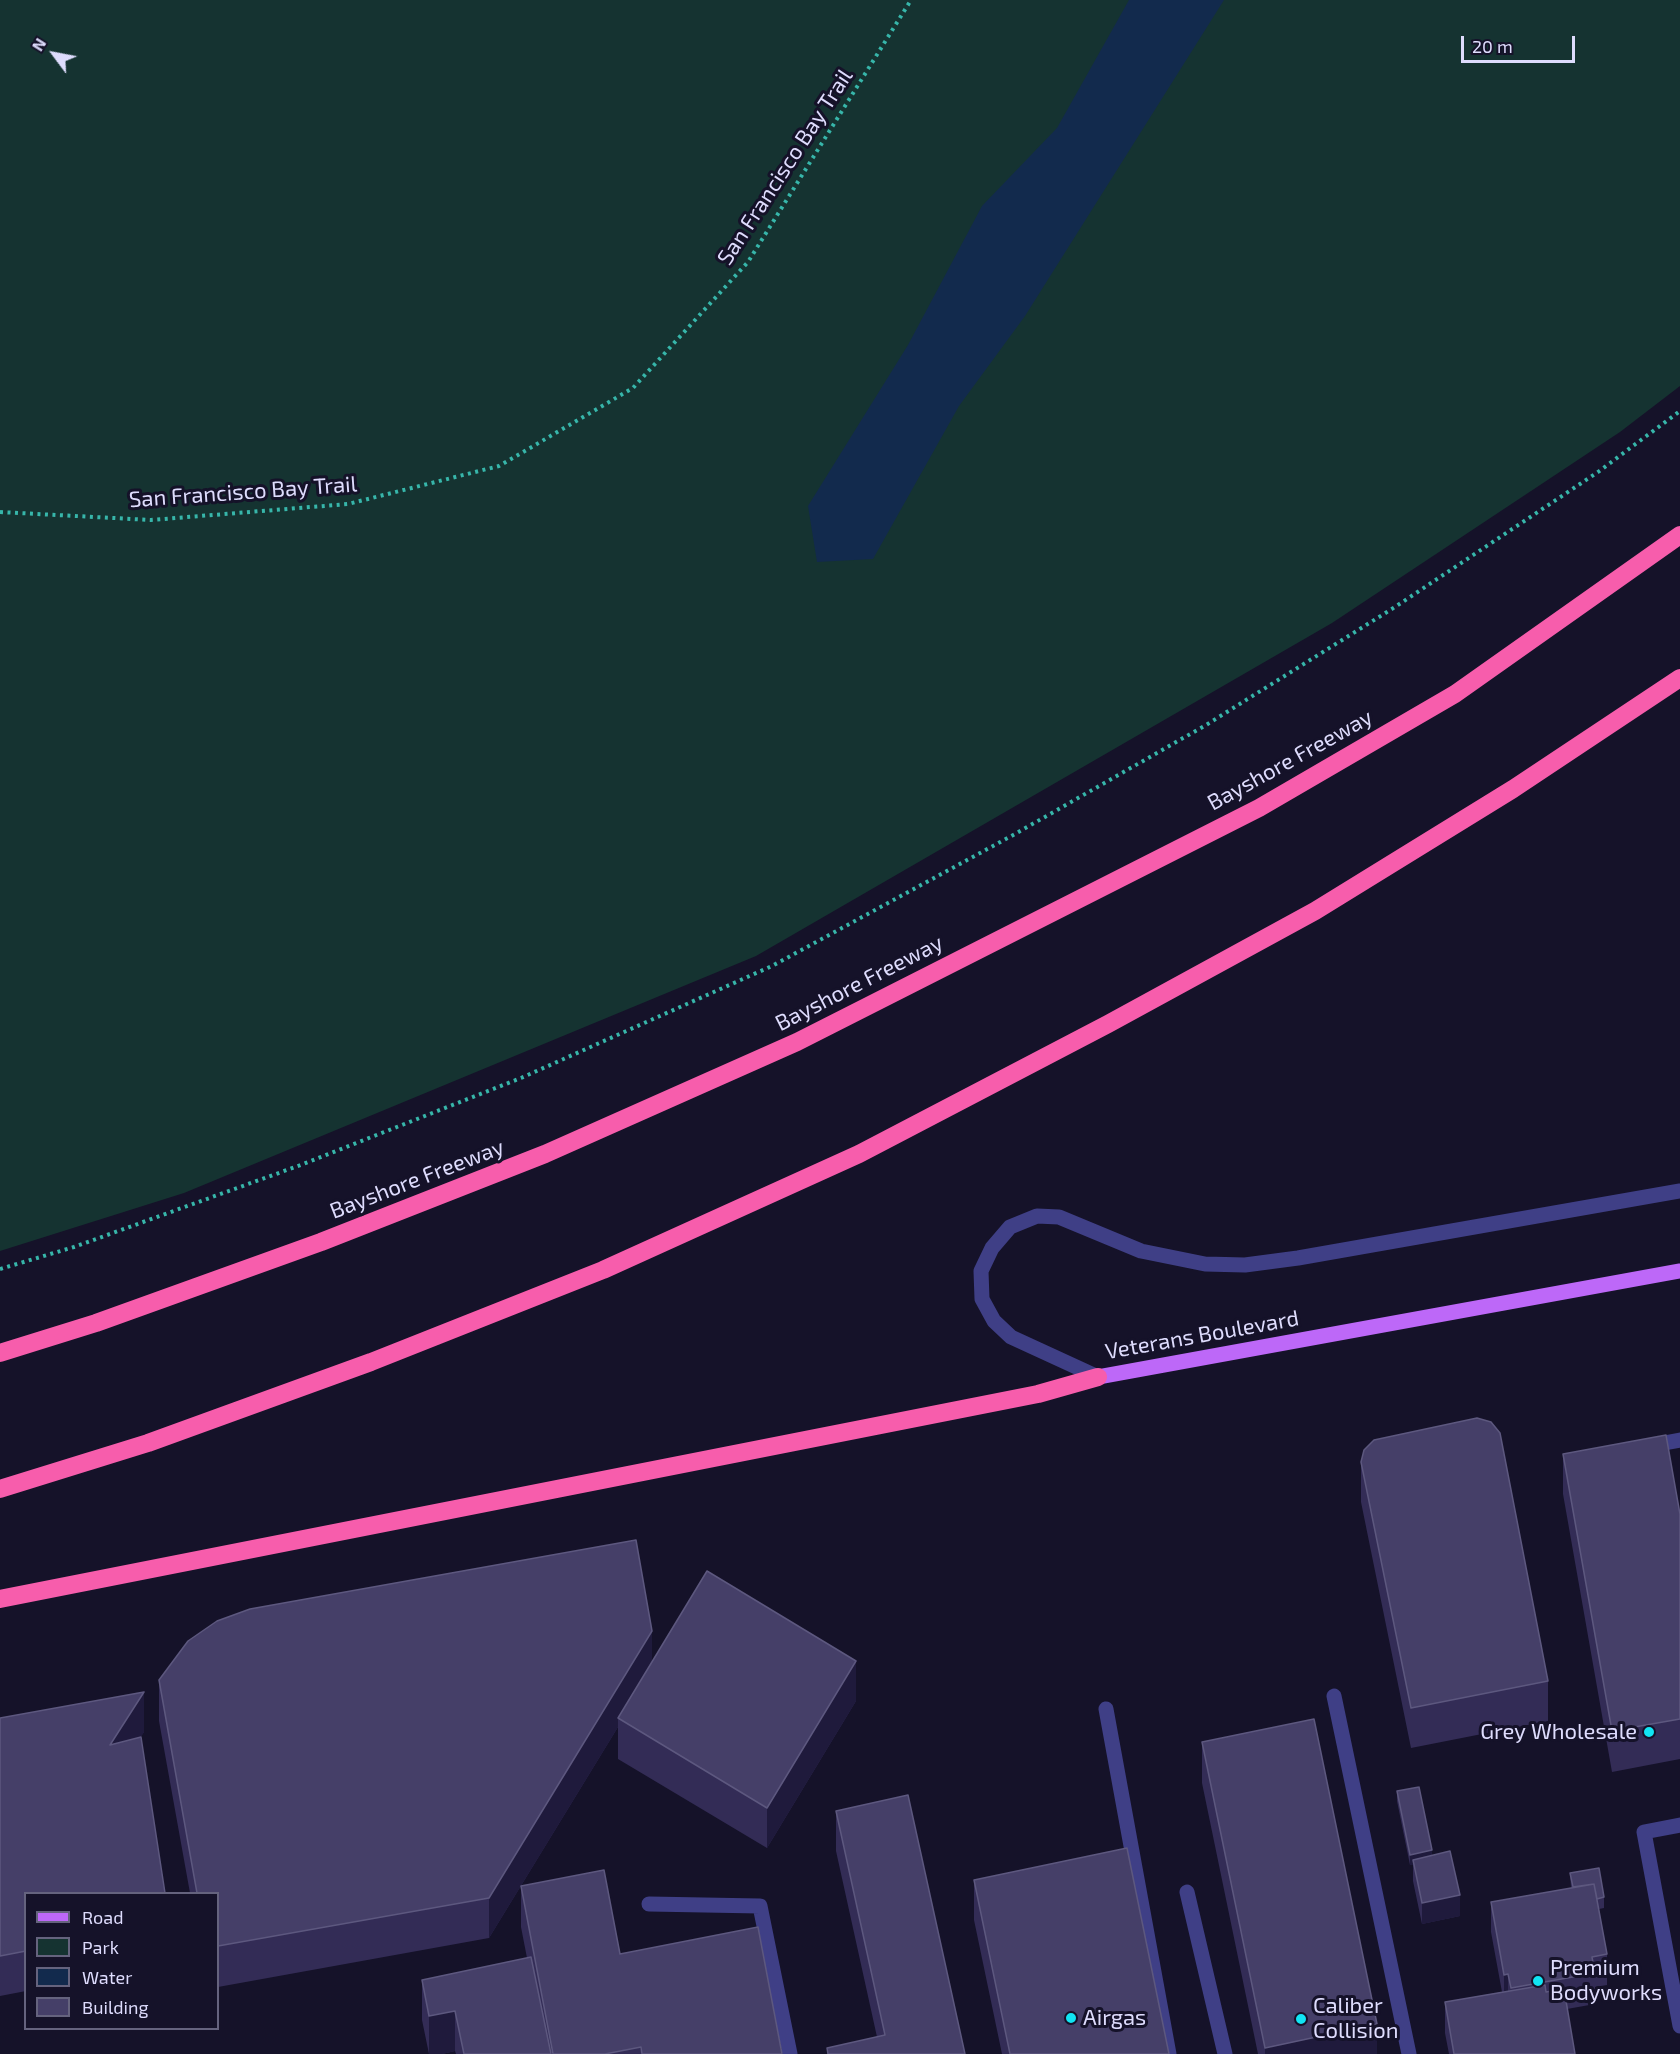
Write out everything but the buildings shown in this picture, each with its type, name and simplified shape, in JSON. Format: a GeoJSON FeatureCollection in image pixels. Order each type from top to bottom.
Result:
{"type":"FeatureCollection","features":[{"type":"Feature","properties":{"kind":"highway","name":"Bayshore Freeway"},"geometry":{"type":"LineString","coordinates":[[0,1353],[96,1323],[332,1238],[545,1154],[797,1042],[1259,808],[1455,694],[1680,534]]}},
{"type":"Feature","properties":{"kind":"highway"},"geometry":{"type":"LineString","coordinates":[[0,1489],[148,1443],[371,1362],[603,1270],[859,1154],[1108,1024],[1315,911],[1513,789],[1680,678]]}},
{"type":"Feature","properties":{"kind":"highway"},"geometry":{"type":"LineString","coordinates":[[0,1599],[1038,1394],[1098,1377]]}},
{"type":"Feature","properties":{"kind":"main road","name":"Veterans Boulevard"},"geometry":{"type":"LineString","coordinates":[[1098,1377],[1680,1271]]}},
{"type":"Feature","properties":{"kind":"street","name":"Veterans Boulevard"},"geometry":{"type":"LineString","coordinates":[[1098,1377],[1011,1338],[994,1321],[982,1299],[981,1271],[992,1248],[1010,1227],[1037,1216],[1059,1217],[1141,1251],[1205,1264],[1245,1264],[1298,1258],[1680,1191]]}},
{"type":"Feature","properties":{"kind":"street"},"geometry":{"type":"LineString","coordinates":[[1637,1448],[1680,1440]]}},
{"type":"Feature","properties":{"kind":"street"},"geometry":{"type":"LineString","coordinates":[[1334,1696],[1409,2054]]}},
{"type":"Feature","properties":{"kind":"street"},"geometry":{"type":"LineString","coordinates":[[1106,1709],[1169,2054]]}},
{"type":"Feature","properties":{"kind":"street"},"geometry":{"type":"LineString","coordinates":[[1680,1825],[1644,1832],[1680,2026]]}},
{"type":"Feature","properties":{"kind":"street"},"geometry":{"type":"LineString","coordinates":[[1187,1892],[1225,2054]]}},
{"type":"Feature","properties":{"kind":"street"},"geometry":{"type":"LineString","coordinates":[[649,1904],[760,1906],[790,2054]]}},
{"type":"Feature","properties":{"kind":"path","name":"San Francisco Bay Trail"},"geometry":{"type":"LineString","coordinates":[[0,512],[151,520],[348,504],[498,466],[633,388],[748,262],[911,0]]}},
{"type":"Feature","properties":{"kind":"path"},"geometry":{"type":"LineString","coordinates":[[0,1269],[74,1247],[320,1158],[521,1078],[772,966],[1015,834],[1206,725],[1395,607],[1598,472],[1680,411]]}},
{"type":"Feature","properties":{"kind":"green space"},"geometry":{"type":"Polygon","coordinates":[[[0,0],[1680,0],[1680,386],[1620,432],[1332,623],[756,956],[184,1193],[0,1251],[0,0]]]}},
{"type":"Feature","properties":{"kind":"water"},"geometry":{"type":"Polygon","coordinates":[[[1129,0],[1224,0],[1025,316],[959,406],[873,559],[817,562],[808,506],[908,345],[982,206],[1057,128],[1129,0]]]}},
{"type":"Feature","properties":{"kind":"place","name":"Grey Wholesale"},"geometry":{"type":"Point","coordinates":[1649,1732]}},
{"type":"Feature","properties":{"kind":"place","name":"Premium Bodyworks"},"geometry":{"type":"Point","coordinates":[1538,1981]}},
{"type":"Feature","properties":{"kind":"place","name":"Airgas"},"geometry":{"type":"Point","coordinates":[1071,2018]}},
{"type":"Feature","properties":{"kind":"place","name":"Caliber Collision"},"geometry":{"type":"Point","coordinates":[1301,2019]}}]}
